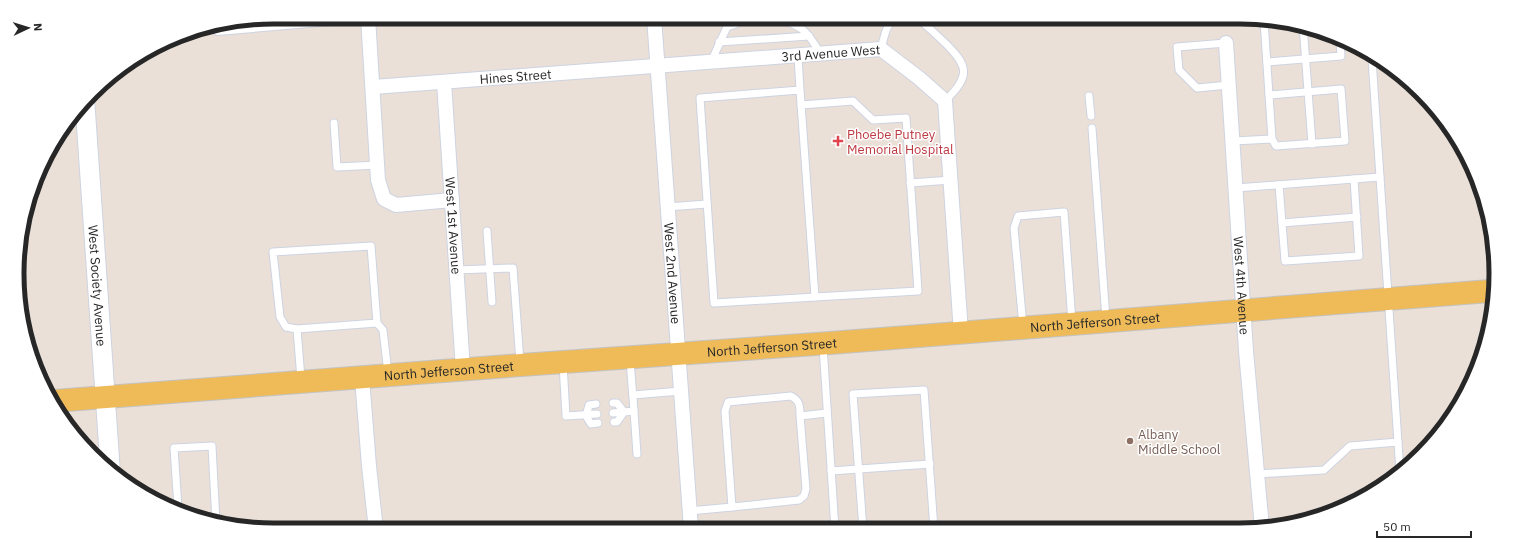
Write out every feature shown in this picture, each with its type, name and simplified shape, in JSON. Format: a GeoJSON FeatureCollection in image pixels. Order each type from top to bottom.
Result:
{"type":"FeatureCollection","features":[{"type":"Feature","properties":{"kind":"main road","name":"North Jefferson Street"},"geometry":{"type":"LineString","coordinates":[[59,401],[464,370],[521,364],[630,358],[823,344],[1488,291]]}},
{"type":"Feature","properties":{"kind":"street"},"geometry":{"type":"LineString","coordinates":[[368,24],[378,180],[384,199],[396,205],[452,200]]}},
{"type":"Feature","properties":{"kind":"street","name":"West 2nd Avenue"},"geometry":{"type":"LineString","coordinates":[[655,24],[677,354],[690,523]]}},
{"type":"Feature","properties":{"kind":"street","name":"West 4th Avenue"},"geometry":{"type":"LineString","coordinates":[[1226,43],[1244,310],[1261,522]]}},
{"type":"Feature","properties":{"kind":"street","name":"3rd Avenue West"},"geometry":{"type":"LineString","coordinates":[[658,66],[881,49],[919,78],[945,101]]}},
{"type":"Feature","properties":{"kind":"street","name":"Hines Street"},"geometry":{"type":"LineString","coordinates":[[373,87],[658,66]]}},
{"type":"Feature","properties":{"kind":"street","name":"West 1st Avenue"},"geometry":{"type":"LineString","coordinates":[[444,82],[464,370]]}},
{"type":"Feature","properties":{"kind":"street"},"geometry":{"type":"LineString","coordinates":[[945,101],[961,333]]}},
{"type":"Feature","properties":{"kind":"street","name":"West Society Avenue"},"geometry":{"type":"LineString","coordinates":[[85,110],[110,462]]}},
{"type":"Feature","properties":{"kind":"street"},"geometry":{"type":"LineString","coordinates":[[362,378],[375,523]]}},
{"type":"Feature","properties":{"kind":"lane"},"geometry":{"type":"LineString","coordinates":[[711,62],[727,27],[736,24]]}},
{"type":"Feature","properties":{"kind":"lane"},"geometry":{"type":"LineString","coordinates":[[794,24],[798,25],[809,36],[821,54]]}},
{"type":"Feature","properties":{"kind":"lane"},"geometry":{"type":"LineString","coordinates":[[881,49],[890,24]]}},
{"type":"Feature","properties":{"kind":"lane"},"geometry":{"type":"LineString","coordinates":[[925,24],[958,56],[965,68],[963,78],[958,87],[945,101]]}},
{"type":"Feature","properties":{"kind":"lane"},"geometry":{"type":"LineString","coordinates":[[1264,26],[1267,62],[1269,95],[1272,139],[1276,146],[1345,141],[1342,90],[1269,95]]}},
{"type":"Feature","properties":{"kind":"lane"},"geometry":{"type":"LineString","coordinates":[[1304,33],[1312,144]]}},
{"type":"Feature","properties":{"kind":"lane"},"geometry":{"type":"LineString","coordinates":[[719,42],[809,36]]}},
{"type":"Feature","properties":{"kind":"lane"},"geometry":{"type":"LineString","coordinates":[[1226,43],[1177,47],[1179,70],[1197,88],[1229,85]]}},
{"type":"Feature","properties":{"kind":"lane"},"geometry":{"type":"LineString","coordinates":[[1267,62],[1341,56],[1340,45]]}},
{"type":"Feature","properties":{"kind":"lane"},"geometry":{"type":"LineString","coordinates":[[798,56],[815,297]]}},
{"type":"Feature","properties":{"kind":"lane"},"geometry":{"type":"LineString","coordinates":[[1372,62],[1400,464]]}},
{"type":"Feature","properties":{"kind":"lane"},"geometry":{"type":"LineString","coordinates":[[800,90],[700,98],[714,303],[918,291],[906,118],[873,120],[852,100],[801,105]]}},
{"type":"Feature","properties":{"kind":"lane"},"geometry":{"type":"LineString","coordinates":[[1089,96],[1091,116]]}},
{"type":"Feature","properties":{"kind":"lane"},"geometry":{"type":"LineString","coordinates":[[334,123],[337,167],[378,165]]}},
{"type":"Feature","properties":{"kind":"lane"},"geometry":{"type":"LineString","coordinates":[[1092,128],[1106,321]]}},
{"type":"Feature","properties":{"kind":"lane"},"geometry":{"type":"LineString","coordinates":[[1233,141],[1272,139]]}},
{"type":"Feature","properties":{"kind":"lane"},"geometry":{"type":"LineString","coordinates":[[1236,188],[1380,177]]}},
{"type":"Feature","properties":{"kind":"lane"},"geometry":{"type":"LineString","coordinates":[[1279,185],[1285,261],[1352,257],[1359,256],[1354,179]]}},
{"type":"Feature","properties":{"kind":"lane"},"geometry":{"type":"LineString","coordinates":[[910,183],[951,180]]}},
{"type":"Feature","properties":{"kind":"lane"},"geometry":{"type":"LineString","coordinates":[[667,207],[707,204]]}},
{"type":"Feature","properties":{"kind":"lane"},"geometry":{"type":"LineString","coordinates":[[1023,328],[1014,228],[1018,216],[1064,212],[1073,324]]}},
{"type":"Feature","properties":{"kind":"lane"},"geometry":{"type":"LineString","coordinates":[[1282,223],[1357,217]]}},
{"type":"Feature","properties":{"kind":"lane"},"geometry":{"type":"LineString","coordinates":[[487,231],[492,302]]}},
{"type":"Feature","properties":{"kind":"lane"},"geometry":{"type":"LineString","coordinates":[[377,322],[297,329],[286,327],[280,317],[274,252],[371,246],[377,322],[383,330],[388,375]]}},
{"type":"Feature","properties":{"kind":"lane"},"geometry":{"type":"LineString","coordinates":[[456,270],[513,268],[521,364]]}},
{"type":"Feature","properties":{"kind":"lane"},"geometry":{"type":"LineString","coordinates":[[297,329],[301,382]]}},
{"type":"Feature","properties":{"kind":"lane"},"geometry":{"type":"LineString","coordinates":[[823,344],[835,523]]}},
{"type":"Feature","properties":{"kind":"lane"},"geometry":{"type":"LineString","coordinates":[[630,358],[637,454]]}},
{"type":"Feature","properties":{"kind":"lane"},"geometry":{"type":"LineString","coordinates":[[563,362],[566,416],[586,416],[597,414]]}},
{"type":"Feature","properties":{"kind":"lane"},"geometry":{"type":"LineString","coordinates":[[862,523],[853,394],[924,390],[934,523]]}},
{"type":"Feature","properties":{"kind":"lane"},"geometry":{"type":"LineString","coordinates":[[633,395],[681,391]]}},
{"type":"Feature","properties":{"kind":"lane"},"geometry":{"type":"LineString","coordinates":[[689,511],[732,507],[799,500],[804,496],[806,489],[799,404],[796,399],[791,396],[728,402],[725,411],[732,507]]}},
{"type":"Feature","properties":{"kind":"lane"},"geometry":{"type":"LineString","coordinates":[[613,403],[617,403],[624,412]]}},
{"type":"Feature","properties":{"kind":"lane"},"geometry":{"type":"LineString","coordinates":[[596,404],[589,405],[586,416],[591,424],[598,423]]}},
{"type":"Feature","properties":{"kind":"lane"},"geometry":{"type":"LineString","coordinates":[[613,413],[634,411]]}},
{"type":"Feature","properties":{"kind":"lane"},"geometry":{"type":"LineString","coordinates":[[614,422],[617,422],[624,412]]}},
{"type":"Feature","properties":{"kind":"lane"},"geometry":{"type":"LineString","coordinates":[[800,416],[827,413]]}},
{"type":"Feature","properties":{"kind":"lane"},"geometry":{"type":"LineString","coordinates":[[1257,474],[1324,470],[1350,446],[1398,442]]}},
{"type":"Feature","properties":{"kind":"lane"},"geometry":{"type":"LineString","coordinates":[[178,504],[174,448],[212,446],[216,516]]}},
{"type":"Feature","properties":{"kind":"lane"},"geometry":{"type":"LineString","coordinates":[[831,471],[930,464]]}},
{"type":"Feature","properties":{"kind":"place","name":"Phoebe Putney Memorial Hospital"},"geometry":{"type":"Point","coordinates":[838,141]}},
{"type":"Feature","properties":{"kind":"place","name":"Albany Middle School"},"geometry":{"type":"Point","coordinates":[1130,441]}}]}
